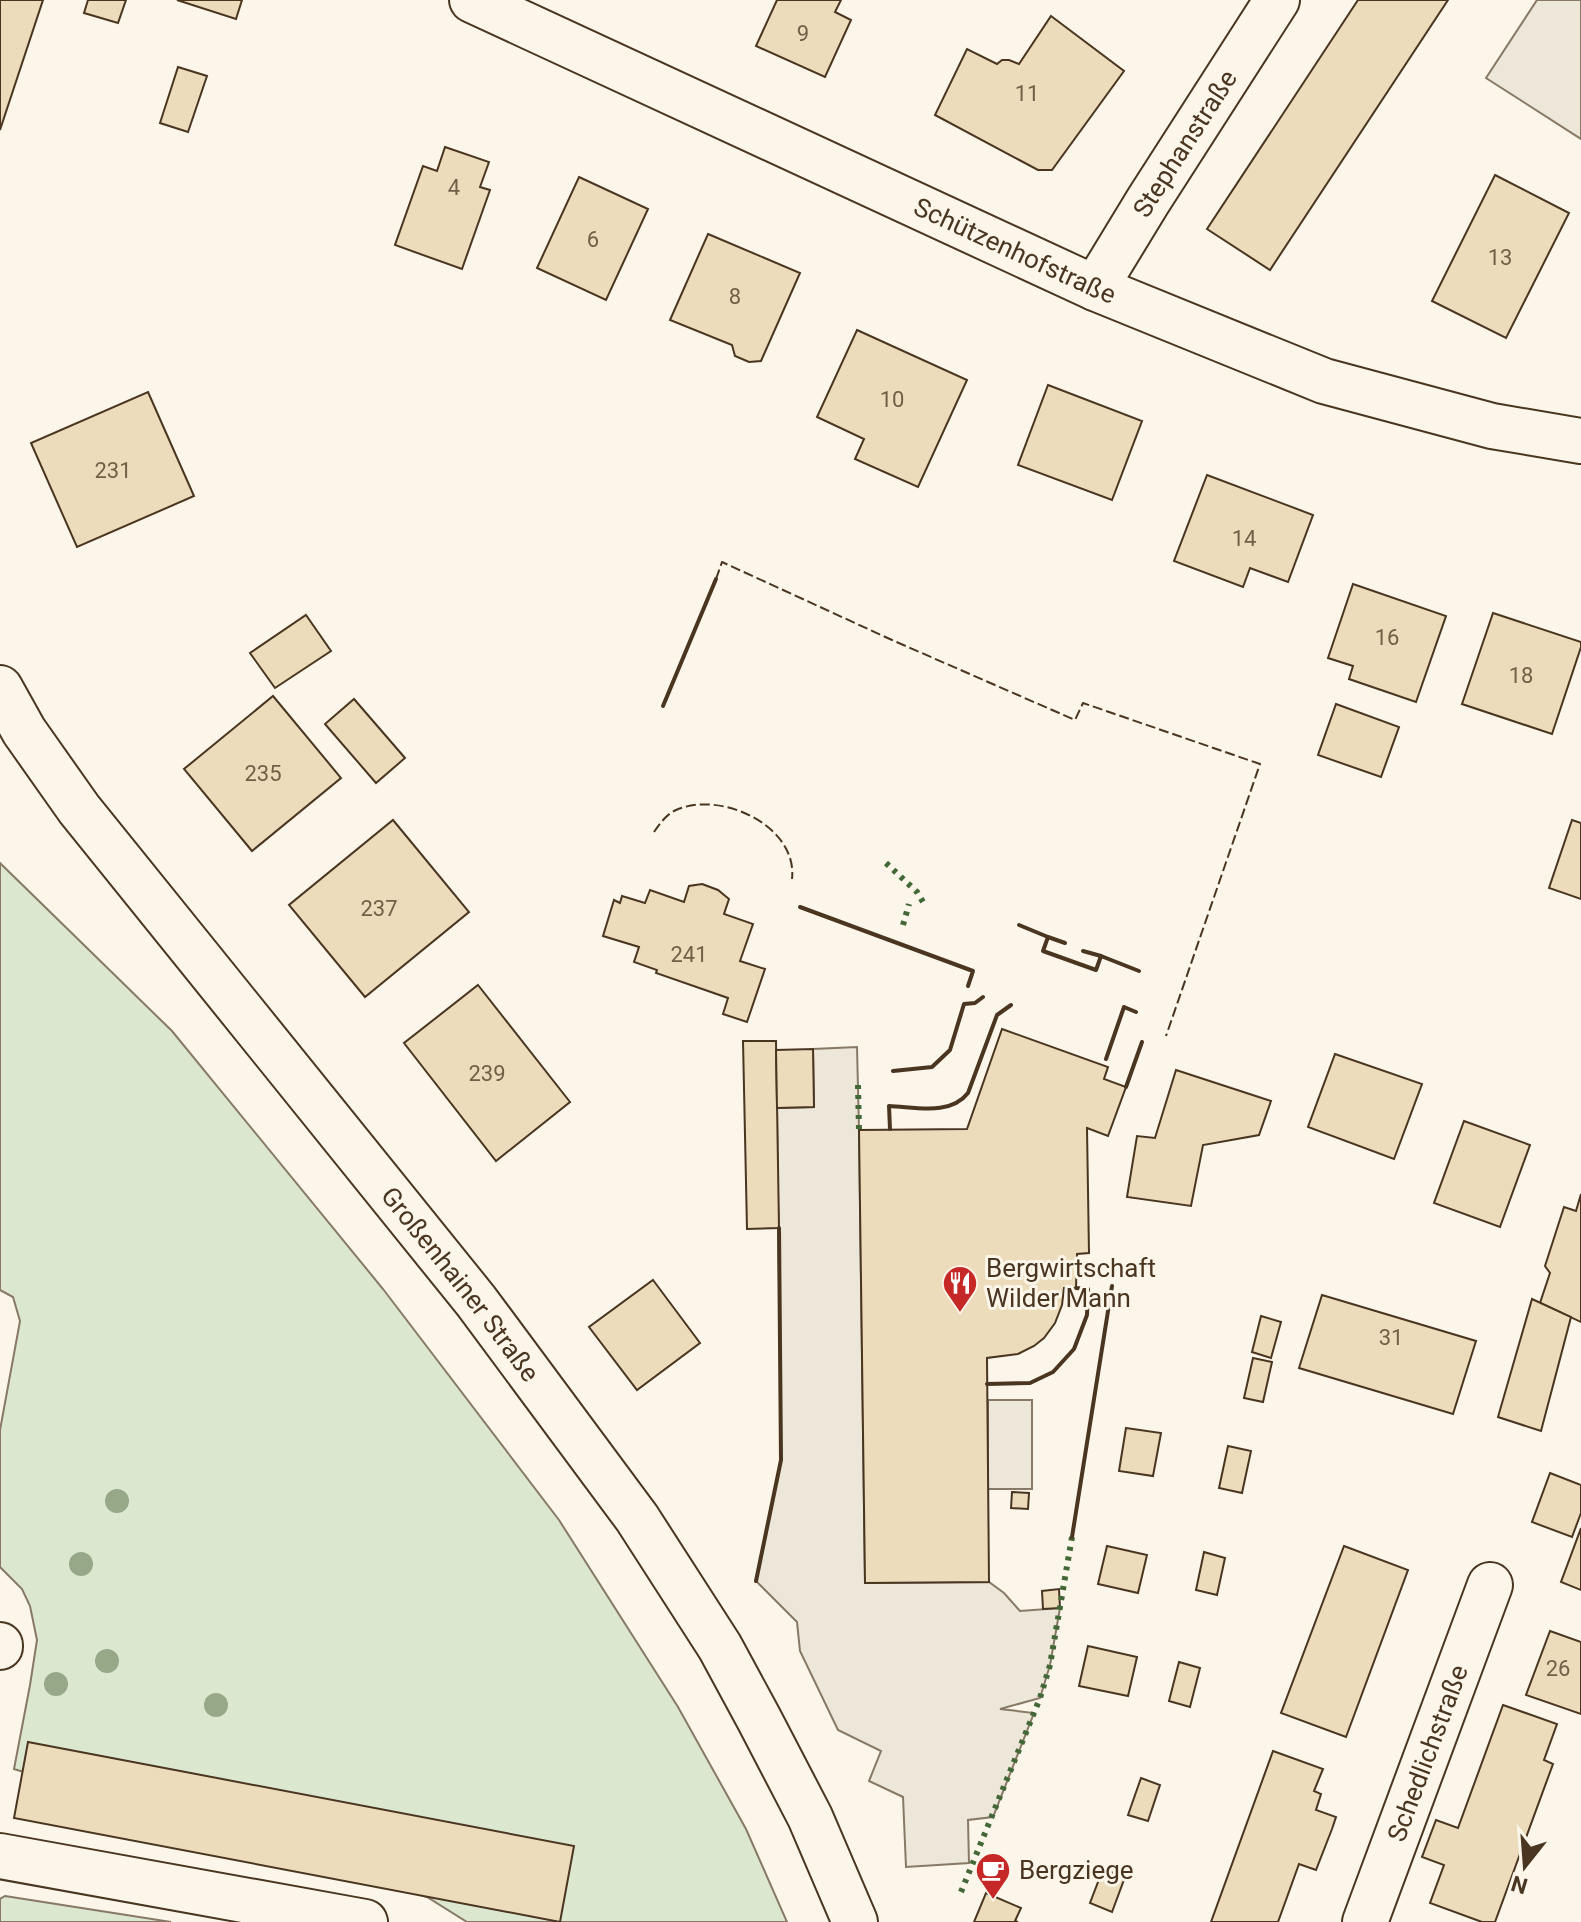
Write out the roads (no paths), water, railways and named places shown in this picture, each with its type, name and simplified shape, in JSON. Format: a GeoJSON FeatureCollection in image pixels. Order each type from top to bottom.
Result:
{"type":"FeatureCollection","features":[{"type":"Feature","properties":{"kind":"street","name":"Schützenhofstraße"},"geometry":{"type":"LineString","coordinates":[[472,0],[1095,288],[1324,381],[1492,426],[1581,441]]}},
{"type":"Feature","properties":{"kind":"street","name":"Stephanstraße"},"geometry":{"type":"LineString","coordinates":[[1095,288],[1277,0]]}},
{"type":"Feature","properties":{"kind":"street","name":"Großenhainer Straße"},"geometry":{"type":"LineString","coordinates":[[0,688],[24,731],[79,809],[476,1301],[637,1518],[720,1647],[759,1719],[810,1817],[855,1922]]}},
{"type":"Feature","properties":{"kind":"street","name":"Schedlichstraße"},"geometry":{"type":"LineString","coordinates":[[1365,1922],[1490,1585]]}},
{"type":"Feature","properties":{"kind":"street"},"geometry":{"type":"LineString","coordinates":[[0,1856],[365,1922]]}},
{"type":"Feature","properties":{"kind":"place","name":"Bergwirtschaft Wilder Mann"},"geometry":{"type":"Point","coordinates":[960,1314]}},
{"type":"Feature","properties":{"kind":"place","name":"Bergziege"},"geometry":{"type":"Point","coordinates":[993,1901]}}]}
